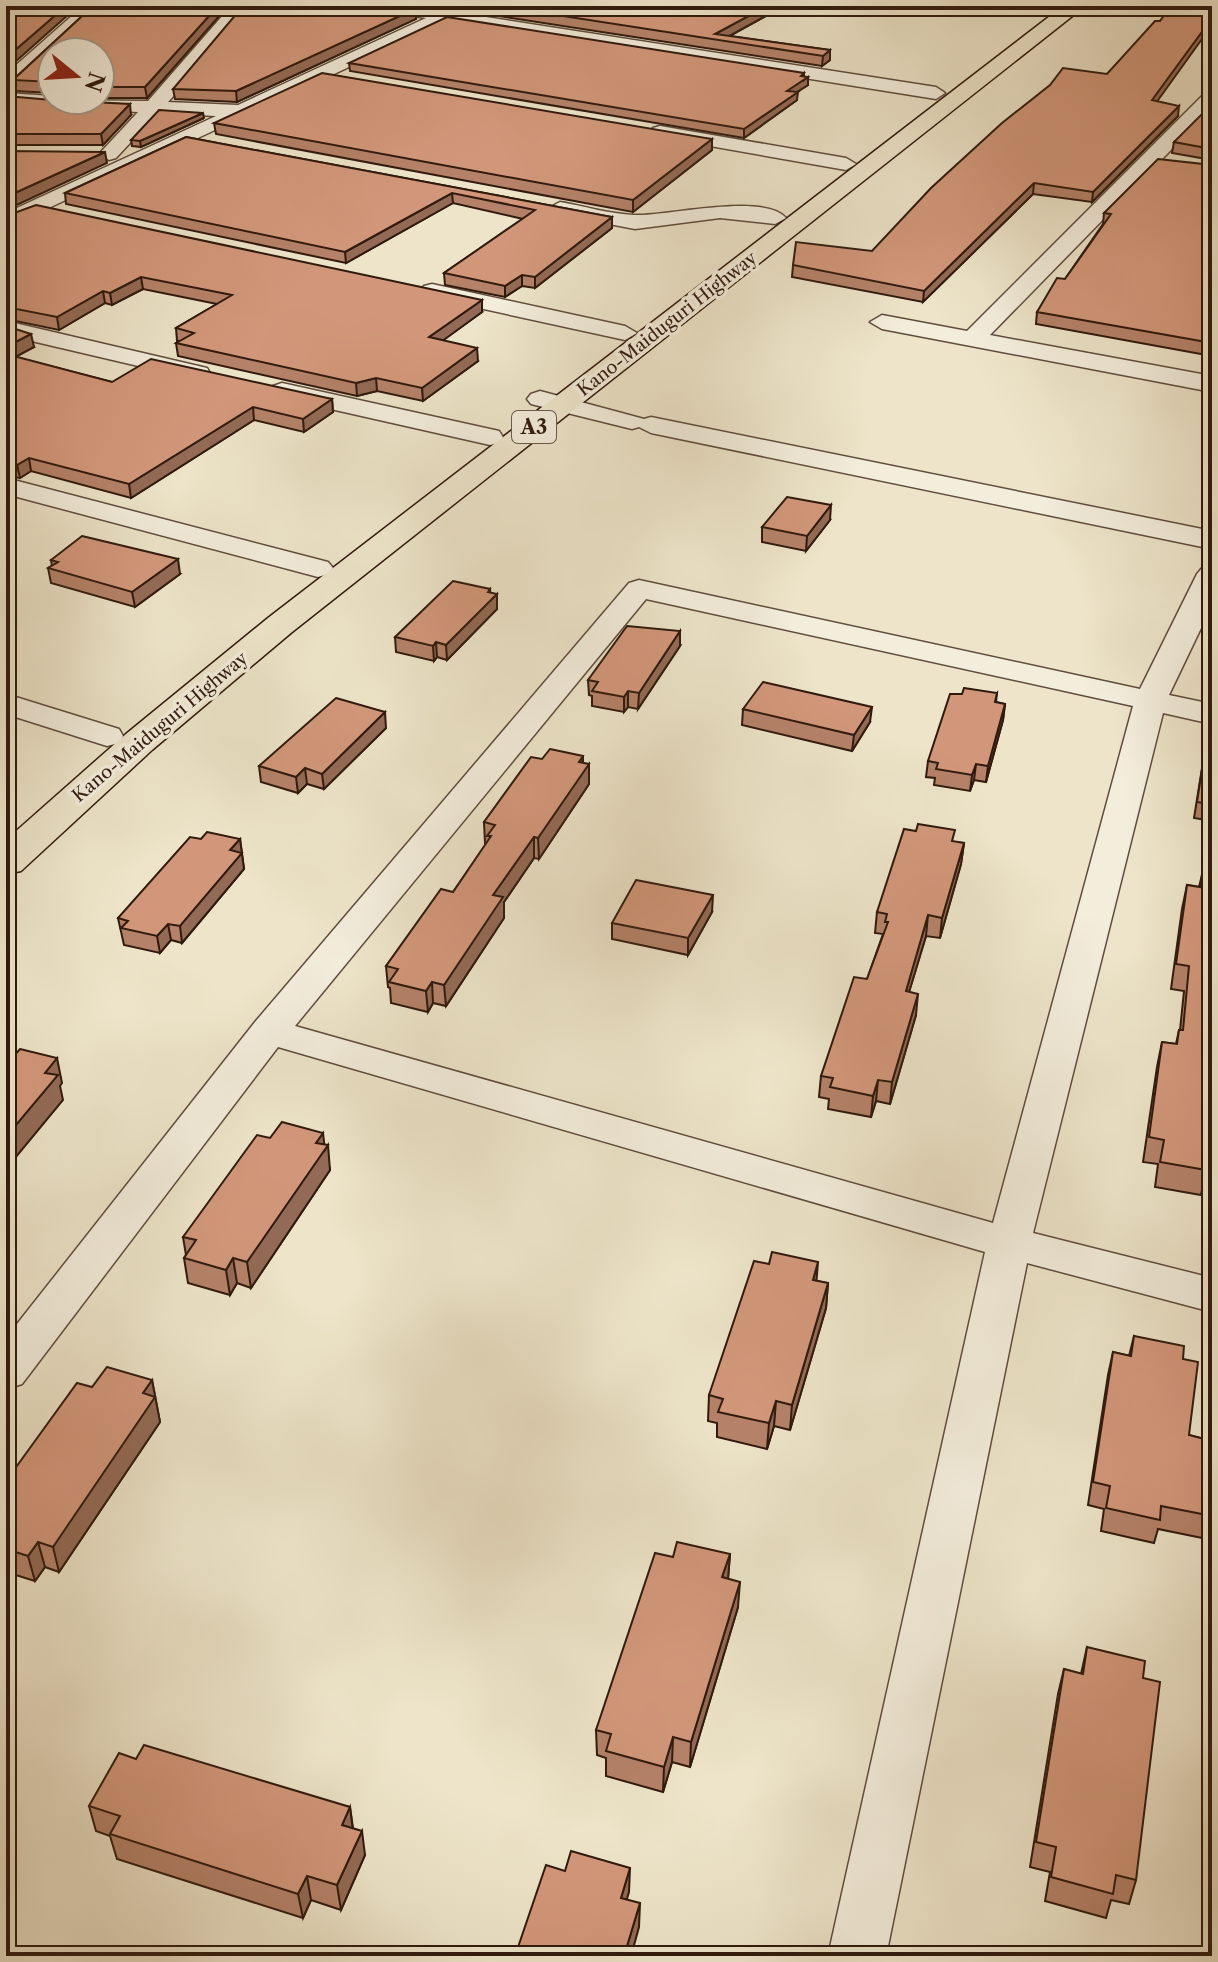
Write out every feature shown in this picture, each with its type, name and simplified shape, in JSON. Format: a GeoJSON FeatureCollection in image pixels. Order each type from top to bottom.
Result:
{"type":"FeatureCollection","features":[{"type":"Feature","properties":{"kind":"highway","name":"Kano-Maiduguri Highway"},"geometry":{"type":"LineString","coordinates":[[6,824],[171,681],[490,437],[552,401],[625,333],[1049,6]]}},
{"type":"Feature","properties":{"kind":"highway","name":"Kano-Maiduguri Highway"},"geometry":{"type":"LineString","coordinates":[[6,862],[212,680],[552,401],[1075,6]]}},
{"type":"Feature","properties":{"kind":"street"},"geometry":{"type":"LineString","coordinates":[[6,84],[93,6]]}},
{"type":"Feature","properties":{"kind":"street"},"geometry":{"type":"LineString","coordinates":[[149,155],[102,154],[204,52],[240,6]]}},
{"type":"Feature","properties":{"kind":"street"},"geometry":{"type":"LineString","coordinates":[[382,6],[936,93]]}},
{"type":"Feature","properties":{"kind":"street"},"geometry":{"type":"LineString","coordinates":[[6,221],[445,16]]}},
{"type":"Feature","properties":{"kind":"street"},"geometry":{"type":"LineString","coordinates":[[318,74],[349,79]]}},
{"type":"Feature","properties":{"kind":"street"},"geometry":{"type":"LineString","coordinates":[[6,99],[240,111]]}},
{"type":"Feature","properties":{"kind":"street"},"geometry":{"type":"LineString","coordinates":[[974,338],[1210,99]]}},
{"type":"Feature","properties":{"kind":"street"},"geometry":{"type":"LineString","coordinates":[[644,130],[846,164]]}},
{"type":"Feature","properties":{"kind":"street"},"geometry":{"type":"LineString","coordinates":[[188,138],[218,144]]}},
{"type":"Feature","properties":{"kind":"street"},"geometry":{"type":"LineString","coordinates":[[1149,159],[1181,163]]}},
{"type":"Feature","properties":{"kind":"street"},"geometry":{"type":"LineString","coordinates":[[542,205],[635,222],[720,212],[775,218]]}},
{"type":"Feature","properties":{"kind":"street"},"geometry":{"type":"LineString","coordinates":[[35,207],[66,213]]}},
{"type":"Feature","properties":{"kind":"street"},"geometry":{"type":"LineString","coordinates":[[407,286],[625,333]]}},
{"type":"Feature","properties":{"kind":"street"},"geometry":{"type":"LineString","coordinates":[[882,322],[1212,384]]}},
{"type":"Feature","properties":{"kind":"street"},"geometry":{"type":"LineString","coordinates":[[6,328],[223,378]]}},
{"type":"Feature","properties":{"kind":"street"},"geometry":{"type":"LineString","coordinates":[[255,385],[490,437]]}},
{"type":"Feature","properties":{"kind":"street"},"geometry":{"type":"LineString","coordinates":[[552,401],[642,423],[1212,540]]}},
{"type":"Feature","properties":{"kind":"street"},"geometry":{"type":"LineString","coordinates":[[6,486],[318,568]]}},
{"type":"Feature","properties":{"kind":"street"},"geometry":{"type":"LineString","coordinates":[[857,1956],[1009,1243],[1150,701],[1212,574]]}},
{"type":"Feature","properties":{"kind":"street"},"geometry":{"type":"LineString","coordinates":[[6,1371],[269,1031],[639,589],[1212,714]]}},
{"type":"Feature","properties":{"kind":"street"},"geometry":{"type":"LineString","coordinates":[[6,704],[107,736]]}},
{"type":"Feature","properties":{"kind":"street"},"geometry":{"type":"LineString","coordinates":[[269,1031],[1009,1243],[1212,1295]]}},
{"type":"Feature","properties":{"kind":"building"},"geometry":{"type":"Polygon","coordinates":[[[6,6],[66,6],[6,58],[6,6]]]}},
{"type":"Feature","properties":{"kind":"building"},"geometry":{"type":"Polygon","coordinates":[[[93,6],[218,6],[145,87],[116,87],[116,36],[61,36],[93,6]]]}},
{"type":"Feature","properties":{"kind":"building"},"geometry":{"type":"Polygon","coordinates":[[[243,6],[394,6],[415,9],[236,91],[173,89],[243,6]]]}},
{"type":"Feature","properties":{"kind":"building"},"geometry":{"type":"Polygon","coordinates":[[[498,6],[767,6],[715,34],[830,50],[823,56],[498,6]]]}},
{"type":"Feature","properties":{"kind":"building"},"geometry":{"type":"Polygon","coordinates":[[[1171,6],[1212,6],[1212,18],[1152,100],[1179,106],[1093,192],[1034,183],[924,291],[793,265],[796,242],[872,251],[931,188],[1002,123],[1050,85],[1063,68],[1107,74],[1171,6]]]}},
{"type":"Feature","properties":{"kind":"building"},"geometry":{"type":"Polygon","coordinates":[[[447,17],[804,73],[801,76],[808,77],[787,91],[798,92],[744,129],[349,63],[447,17]]]}},
{"type":"Feature","properties":{"kind":"building"},"geometry":{"type":"Polygon","coordinates":[[[36,59],[36,81],[13,80],[36,59]]]}},
{"type":"Feature","properties":{"kind":"building"},"geometry":{"type":"Polygon","coordinates":[[[322,73],[712,139],[633,200],[214,123],[322,73]]]}},
{"type":"Feature","properties":{"kind":"building"},"geometry":{"type":"Polygon","coordinates":[[[6,96],[36,99],[36,116],[116,116],[116,103],[130,104],[101,134],[6,134],[6,96]]]}},
{"type":"Feature","properties":{"kind":"building"},"geometry":{"type":"Polygon","coordinates":[[[159,110],[203,113],[140,141],[131,140],[159,110]]]}},
{"type":"Feature","properties":{"kind":"building"},"geometry":{"type":"Polygon","coordinates":[[[1206,110],[1212,111],[1212,149],[1174,142],[1206,110]]]}},
{"type":"Feature","properties":{"kind":"building"},"geometry":{"type":"Polygon","coordinates":[[[186,137],[612,217],[535,277],[522,275],[505,286],[444,273],[535,210],[452,193],[345,252],[65,193],[186,137]]]}},
{"type":"Feature","properties":{"kind":"building"},"geometry":{"type":"Polygon","coordinates":[[[6,151],[105,152],[6,197],[6,151]]]}},
{"type":"Feature","properties":{"kind":"building"},"geometry":{"type":"Polygon","coordinates":[[[1158,159],[1212,165],[1212,343],[1037,312],[1057,278],[1065,279],[1111,214],[1104,213],[1158,159]]]}},
{"type":"Feature","properties":{"kind":"building"},"geometry":{"type":"Polygon","coordinates":[[[36,205],[482,300],[429,337],[477,348],[422,388],[376,378],[356,383],[176,343],[194,333],[176,328],[232,295],[141,277],[110,293],[103,291],[57,317],[6,307],[6,216],[36,205]]]}},
{"type":"Feature","properties":{"kind":"building"},"geometry":{"type":"Polygon","coordinates":[[[6,326],[31,334],[6,347],[6,326]]]}},
{"type":"Feature","properties":{"kind":"building"},"geometry":{"type":"Polygon","coordinates":[[[6,354],[112,382],[151,359],[332,399],[303,419],[253,407],[129,484],[29,458],[17,465],[6,463],[6,354]]]}},
{"type":"Feature","properties":{"kind":"building"},"geometry":{"type":"Polygon","coordinates":[[[787,497],[831,505],[807,536],[762,527],[787,497]]]}},
{"type":"Feature","properties":{"kind":"building"},"geometry":{"type":"Polygon","coordinates":[[[82,536],[178,559],[132,592],[48,568],[58,562],[51,560],[82,536]]]}},
{"type":"Feature","properties":{"kind":"building"},"geometry":{"type":"Polygon","coordinates":[[[453,581],[490,589],[488,592],[497,594],[446,645],[436,642],[433,646],[395,637],[453,581]]]}},
{"type":"Feature","properties":{"kind":"building"},"geometry":{"type":"Polygon","coordinates":[[[627,626],[680,631],[639,693],[628,691],[624,697],[592,691],[598,682],[588,680],[627,626]]]}},
{"type":"Feature","properties":{"kind":"building"},"geometry":{"type":"Polygon","coordinates":[[[763,682],[872,707],[854,735],[743,709],[763,682]]]}},
{"type":"Feature","properties":{"kind":"building"},"geometry":{"type":"Polygon","coordinates":[[[964,688],[997,693],[995,702],[1005,704],[988,766],[976,764],[972,775],[936,769],[938,763],[928,761],[950,694],[962,694],[964,688]]]}},
{"type":"Feature","properties":{"kind":"building"},"geometry":{"type":"Polygon","coordinates":[[[336,698],[385,712],[322,774],[305,768],[296,777],[259,766],[336,698]]]}},
{"type":"Feature","properties":{"kind":"building"},"geometry":{"type":"Polygon","coordinates":[[[1207,737],[1212,738],[1212,815],[1208,815],[1210,804],[1197,802],[1207,737]]]}},
{"type":"Feature","properties":{"kind":"building"},"geometry":{"type":"Polygon","coordinates":[[[550,749],[583,756],[579,762],[589,764],[538,838],[534,837],[493,895],[503,897],[444,985],[432,982],[426,991],[389,982],[398,969],[386,966],[441,889],[453,892],[491,836],[487,836],[495,825],[484,822],[531,757],[542,759],[550,749]]]}},
{"type":"Feature","properties":{"kind":"building"},"geometry":{"type":"Polygon","coordinates":[[[918,824],[955,830],[952,841],[964,843],[942,918],[928,915],[906,991],[918,994],[892,1082],[878,1080],[873,1096],[830,1087],[833,1078],[821,1076],[854,977],[867,979],[888,922],[885,922],[887,914],[877,912],[904,829],[916,831],[918,824]]]}},
{"type":"Feature","properties":{"kind":"building"},"geometry":{"type":"Polygon","coordinates":[[[207,832],[240,839],[230,850],[242,853],[180,926],[168,924],[157,936],[121,928],[128,921],[118,918],[190,837],[201,839],[207,832]]]}},
{"type":"Feature","properties":{"kind":"building"},"geometry":{"type":"Polygon","coordinates":[[[1202,875],[1212,877],[1212,1154],[1208,1154],[1206,1170],[1160,1162],[1164,1140],[1149,1137],[1162,1042],[1177,1044],[1179,1030],[1183,1030],[1189,966],[1176,964],[1187,885],[1200,887],[1202,875]]]}},
{"type":"Feature","properties":{"kind":"building"},"geometry":{"type":"Polygon","coordinates":[[[636,880],[713,895],[688,938],[612,923],[636,880]]]}},
{"type":"Feature","properties":{"kind":"building"},"geometry":{"type":"Polygon","coordinates":[[[20,1049],[57,1058],[45,1073],[58,1075],[6,1137],[6,1056],[12,1058],[20,1049]]]}},
{"type":"Feature","properties":{"kind":"building"},"geometry":{"type":"Polygon","coordinates":[[[282,1122],[323,1133],[316,1143],[328,1145],[247,1262],[233,1258],[226,1270],[184,1258],[196,1240],[183,1237],[257,1135],[270,1138],[282,1122]]]}},
{"type":"Feature","properties":{"kind":"building"},"geometry":{"type":"Polygon","coordinates":[[[772,1252],[818,1262],[813,1280],[828,1283],[792,1405],[776,1401],[769,1423],[718,1412],[723,1399],[709,1395],[754,1261],[769,1264],[772,1252]]]}},
{"type":"Feature","properties":{"kind":"building"},"geometry":{"type":"Polygon","coordinates":[[[1134,1336],[1184,1346],[1183,1359],[1198,1362],[1189,1435],[1212,1441],[1212,1516],[1161,1506],[1160,1520],[1106,1508],[1110,1486],[1093,1482],[1113,1352],[1131,1356],[1134,1336]]]}},
{"type":"Feature","properties":{"kind":"building"},"geometry":{"type":"Polygon","coordinates":[[[107,1367],[152,1380],[143,1393],[155,1397],[53,1547],[38,1542],[28,1556],[6,1549],[6,1481],[77,1383],[92,1387],[107,1367]]]}},
{"type":"Feature","properties":{"kind":"building"},"geometry":{"type":"Polygon","coordinates":[[[677,1542],[730,1554],[722,1577],[740,1582],[691,1742],[673,1737],[664,1767],[606,1751],[611,1734],[596,1730],[655,1553],[673,1557],[677,1542]]]}},
{"type":"Feature","properties":{"kind":"building"},"geometry":{"type":"Polygon","coordinates":[[[1087,1647],[1145,1661],[1143,1678],[1160,1682],[1136,1880],[1116,1875],[1113,1894],[1051,1877],[1056,1847],[1036,1842],[1064,1669],[1083,1674],[1087,1647]]]}},
{"type":"Feature","properties":{"kind":"building"},"geometry":{"type":"Polygon","coordinates":[[[144,1745],[350,1807],[342,1825],[362,1831],[337,1885],[307,1876],[298,1894],[110,1834],[120,1816],[89,1806],[119,1753],[136,1759],[144,1745]]]}},
{"type":"Feature","properties":{"kind":"building"},"geometry":{"type":"Polygon","coordinates":[[[571,1851],[630,1868],[621,1898],[640,1903],[624,1956],[515,1956],[546,1865],[565,1871],[571,1851]]]}}]}
